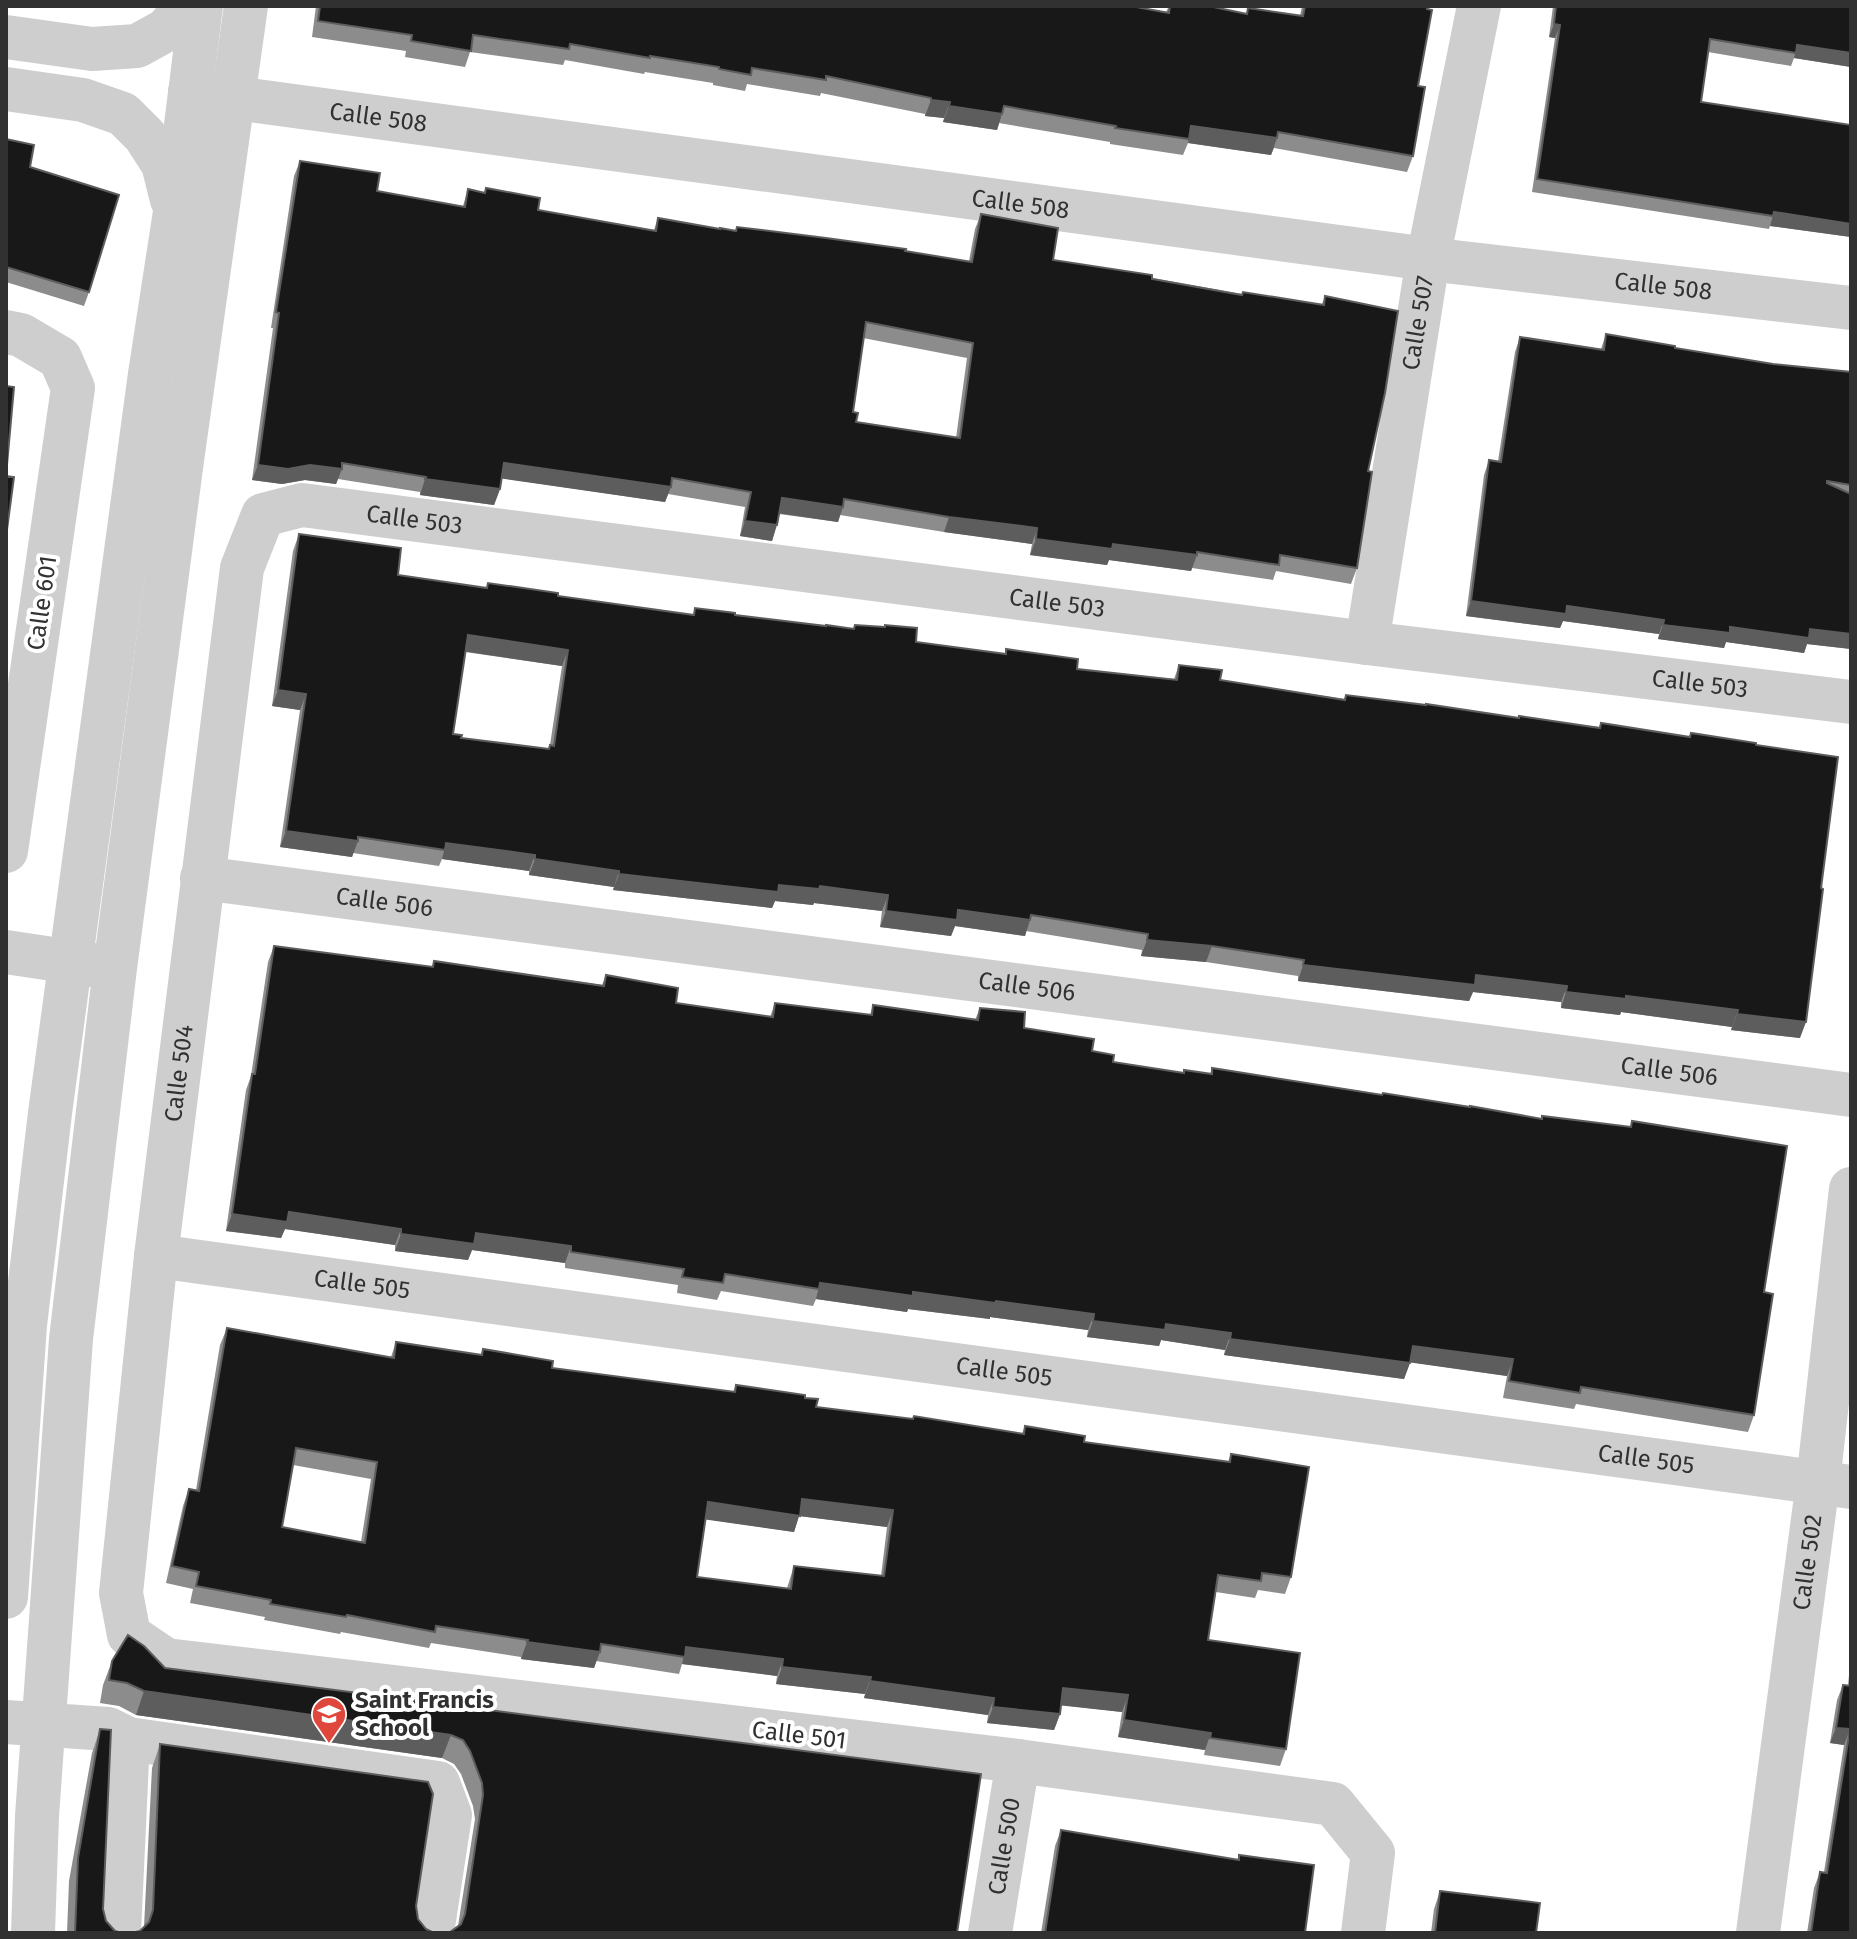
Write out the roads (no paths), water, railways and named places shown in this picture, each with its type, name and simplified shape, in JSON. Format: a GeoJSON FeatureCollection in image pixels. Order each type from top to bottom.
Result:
{"type":"FeatureCollection","features":[{"type":"Feature","properties":{"kind":"street"},"geometry":{"type":"LineString","coordinates":[[6,37],[92,49],[137,46],[166,30],[187,6]]}},
{"type":"Feature","properties":{"kind":"street"},"geometry":{"type":"LineString","coordinates":[[6,1597],[25,1325],[50,1113],[201,6]]}},
{"type":"Feature","properties":{"kind":"street"},"geometry":{"type":"LineString","coordinates":[[33,1933],[22,1815],[25,1723],[115,968],[179,475],[246,6]]}},
{"type":"Feature","properties":{"kind":"street","name":"Calle 507"},"geometry":{"type":"LineString","coordinates":[[1367,643],[1428,259],[1479,6]]}},
{"type":"Feature","properties":{"kind":"street"},"geometry":{"type":"LineString","coordinates":[[6,89],[83,100],[123,114],[145,136],[163,164],[175,212]]}},
{"type":"Feature","properties":{"kind":"street","name":"Calle 508"},"geometry":{"type":"LineString","coordinates":[[190,92],[1428,259],[1851,308]]}},
{"type":"Feature","properties":{"kind":"street","name":"Calle 601"},"geometry":{"type":"LineString","coordinates":[[6,332],[21,335],[60,358],[73,388],[6,851]]}},
{"type":"Feature","properties":{"kind":"street","name":"Calle 503"},"geometry":{"type":"LineString","coordinates":[[263,515],[302,505],[1367,643],[1851,702]]}},
{"type":"Feature","properties":{"kind":"street","name":"Calle 504"},"geometry":{"type":"LineString","coordinates":[[129,1635],[121,1593],[156,1256],[242,568],[263,515]]}},
{"type":"Feature","properties":{"kind":"street","name":"Calle 506"},"geometry":{"type":"LineString","coordinates":[[202,878],[1851,1095]]}},
{"type":"Feature","properties":{"kind":"street"},"geometry":{"type":"LineString","coordinates":[[6,952],[115,968]]}},
{"type":"Feature","properties":{"kind":"street","name":"Calle 502"},"geometry":{"type":"LineString","coordinates":[[1758,1933],[1834,1484],[1851,1189]]}},
{"type":"Feature","properties":{"kind":"street","name":"Calle 505"},"geometry":{"type":"LineString","coordinates":[[156,1256],[1834,1484]]}},
{"type":"Feature","properties":{"kind":"street","name":"Calle 501"},"geometry":{"type":"LineString","coordinates":[[129,1635],[166,1660],[1018,1761],[1333,1804],[1373,1853],[1363,1933]]}},
{"type":"Feature","properties":{"kind":"street"},"geometry":{"type":"LineString","coordinates":[[25,1723],[108,1729],[128,1739],[438,1783],[450,1815],[432,1933]]}},
{"type":"Feature","properties":{"kind":"street"},"geometry":{"type":"LineString","coordinates":[[119,1933],[128,1739]]}},
{"type":"Feature","properties":{"kind":"street","name":"Calle 500"},"geometry":{"type":"LineString","coordinates":[[990,1933],[1018,1761]]}},
{"type":"Feature","properties":{"kind":"place","name":"Saint Francis School"},"geometry":{"type":"Point","coordinates":[329,1745]}}]}
